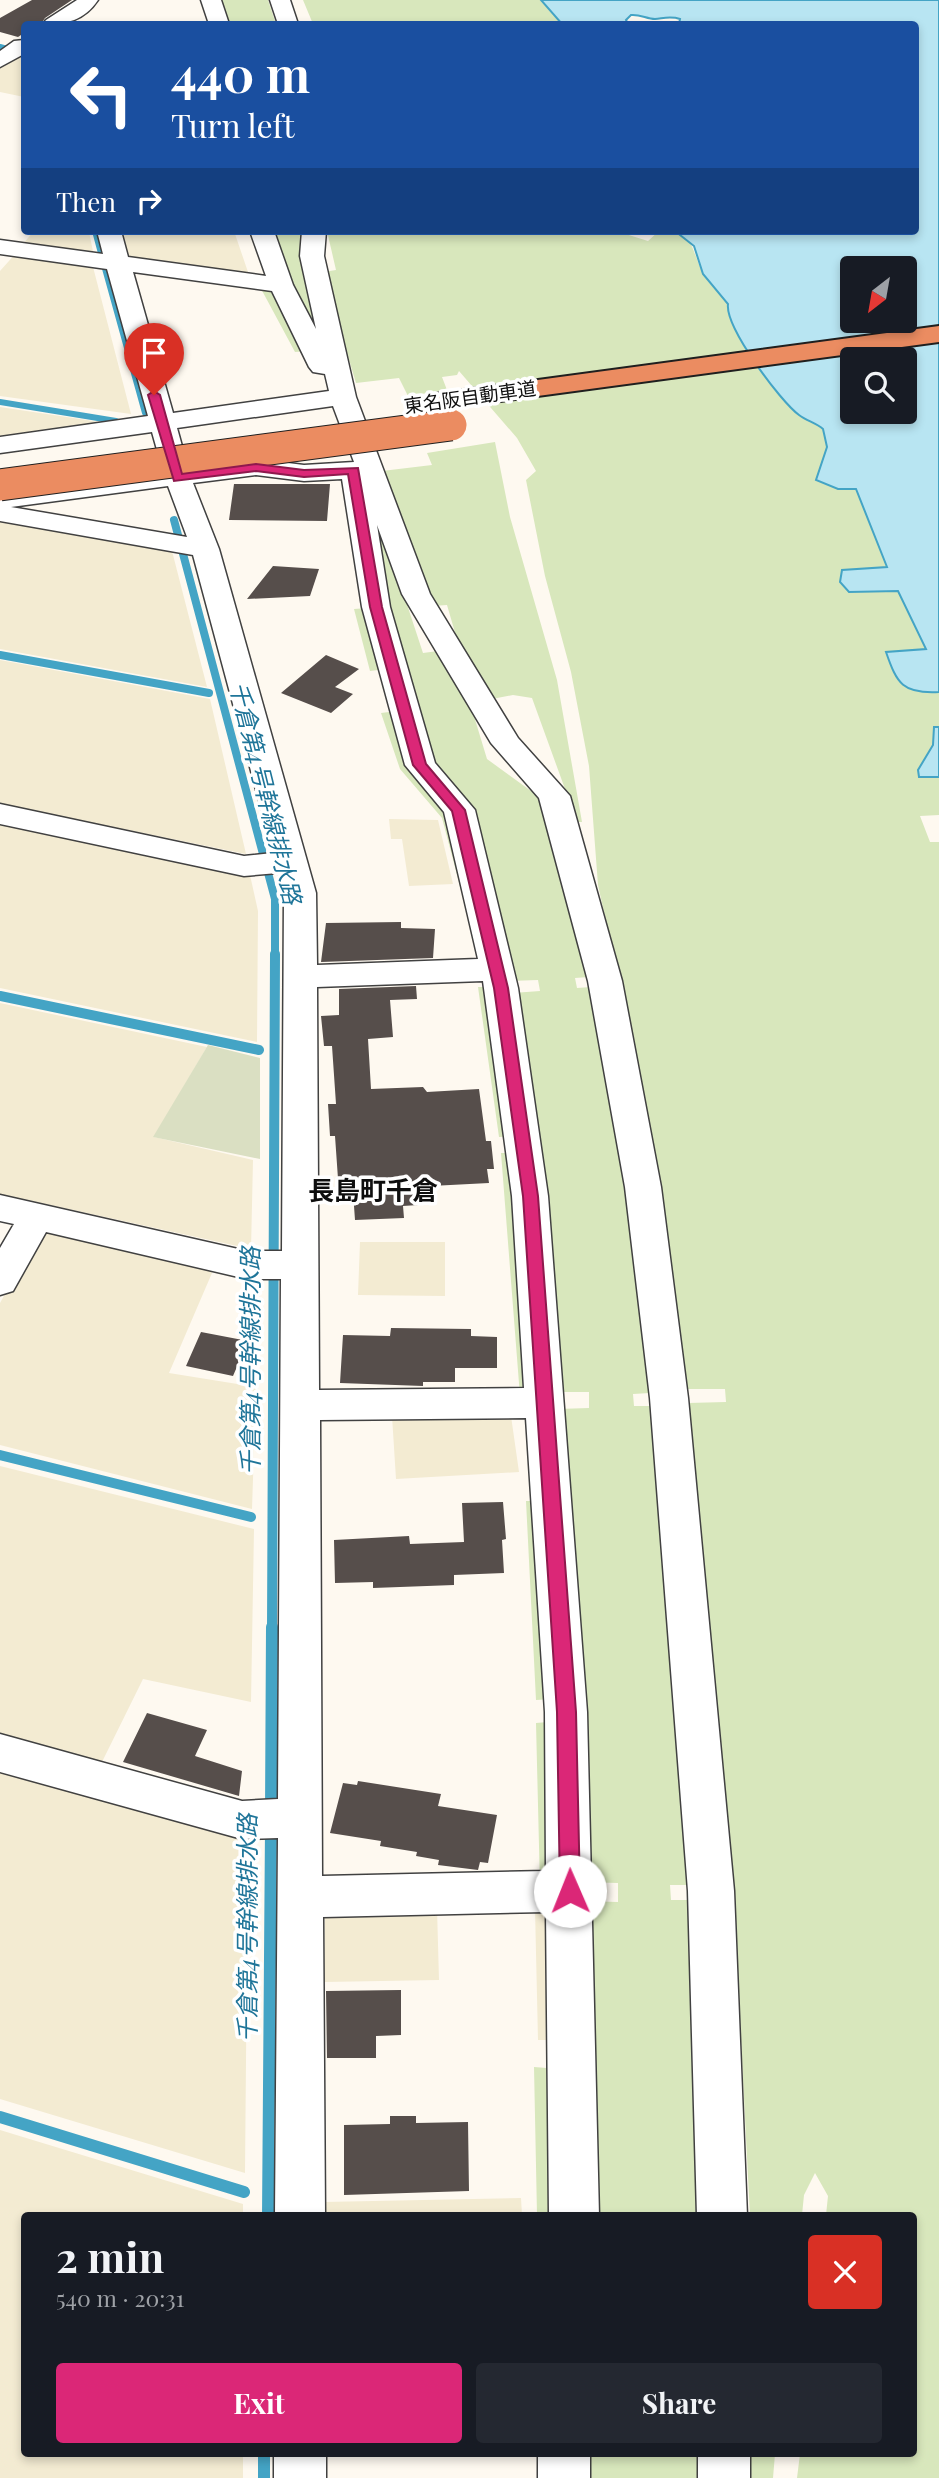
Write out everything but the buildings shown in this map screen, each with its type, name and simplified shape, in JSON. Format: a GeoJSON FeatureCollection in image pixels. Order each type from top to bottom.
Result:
{"type":"FeatureCollection","features":[{"type":"Feature","properties":{"kind":"highway","name":"東名阪自動車道"},"geometry":{"type":"LineString","coordinates":[[0,460],[939,334]]}},
{"type":"Feature","properties":{"kind":"highway"},"geometry":{"type":"LineString","coordinates":[[917,361],[939,358]]}},
{"type":"Feature","properties":{"kind":"highway","name":"東名阪自動車道"},"geometry":{"type":"LineString","coordinates":[[0,485],[840,372]]}},
{"type":"Feature","properties":{"kind":"street"},"geometry":{"type":"LineString","coordinates":[[57,21],[83,7],[88,0]]}},
{"type":"Feature","properties":{"kind":"street"},"geometry":{"type":"LineString","coordinates":[[211,0],[218,21]]}},
{"type":"Feature","properties":{"kind":"street"},"geometry":{"type":"LineString","coordinates":[[280,0],[287,21]]}},
{"type":"Feature","properties":{"kind":"street"},"geometry":{"type":"LineString","coordinates":[[0,61],[18,43]]}},
{"type":"Feature","properties":{"kind":"street"},"geometry":{"type":"LineString","coordinates":[[3,250],[21,232]]}},
{"type":"Feature","properties":{"kind":"street"},"geometry":{"type":"LineString","coordinates":[[110,235],[178,478],[188,546],[275,863],[300,893],[300,977],[281,1265],[299,1405],[278,1819],[300,1897],[300,2212]]}},
{"type":"Feature","properties":{"kind":"street"},"geometry":{"type":"LineString","coordinates":[[263,235],[281,285],[324,371],[343,397]]}},
{"type":"Feature","properties":{"kind":"street"},"geometry":{"type":"LineString","coordinates":[[314,235],[312,256],[362,469],[416,594],[506,743],[554,796],[605,981],[643,1187],[669,1398],[711,1891],[722,2212]]}},
{"type":"Feature","properties":{"kind":"street"},"geometry":{"type":"LineString","coordinates":[[3,250],[118,261],[281,285]]}},
{"type":"Feature","properties":{"kind":"street"},"geometry":{"type":"LineString","coordinates":[[0,445],[343,397]]}},
{"type":"Feature","properties":{"kind":"street"},"geometry":{"type":"LineString","coordinates":[[0,500],[256,467],[304,473],[362,469]]}},
{"type":"Feature","properties":{"kind":"street"},"geometry":{"type":"LineString","coordinates":[[362,469],[376,607],[420,765],[458,810],[496,969],[530,1196],[566,1712],[574,2212]]}},
{"type":"Feature","properties":{"kind":"street"},"geometry":{"type":"LineString","coordinates":[[0,513],[188,546]]}},
{"type":"Feature","properties":{"kind":"street"},"geometry":{"type":"LineString","coordinates":[[0,814],[244,866],[275,863]]}},
{"type":"Feature","properties":{"kind":"street"},"geometry":{"type":"LineString","coordinates":[[300,977],[496,969]]}},
{"type":"Feature","properties":{"kind":"street"},"geometry":{"type":"LineString","coordinates":[[0,1208],[281,1265]]}},
{"type":"Feature","properties":{"kind":"street"},"geometry":{"type":"LineString","coordinates":[[0,1281],[37,1216]]}},
{"type":"Feature","properties":{"kind":"street"},"geometry":{"type":"LineString","coordinates":[[299,1405],[546,1403]]}},
{"type":"Feature","properties":{"kind":"street"},"geometry":{"type":"LineString","coordinates":[[0,1753],[242,1820],[278,1819]]}},
{"type":"Feature","properties":{"kind":"street"},"geometry":{"type":"LineString","coordinates":[[300,1897],[570,1891]]}},
{"type":"Feature","properties":{"kind":"street"},"geometry":{"type":"LineString","coordinates":[[300,2457],[300,2478]]}},
{"type":"Feature","properties":{"kind":"street"},"geometry":{"type":"LineString","coordinates":[[564,2478],[565,2457]]}},
{"type":"Feature","properties":{"kind":"street"},"geometry":{"type":"LineString","coordinates":[[723,2457],[724,2478]]}},
{"type":"Feature","properties":{"kind":"shaded area"},"geometry":{"type":"Polygon","coordinates":[[[16,54],[21,56],[21,96],[0,92],[0,67],[16,54]]]}},
{"type":"Feature","properties":{"kind":"shaded area"},"geometry":{"type":"Polygon","coordinates":[[[31,235],[90,235],[94,256],[22,245],[31,235]]]}},
{"type":"Feature","properties":{"kind":"shaded area"},"geometry":{"type":"Polygon","coordinates":[[[124,235],[235,235],[249,275],[128,258],[124,235]]]}},
{"type":"Feature","properties":{"kind":"shaded area"},"geometry":{"type":"Polygon","coordinates":[[[17,252],[92,263],[131,414],[0,396],[0,271],[17,252]]]}},
{"type":"Feature","properties":{"kind":"shaded area"},"geometry":{"type":"Polygon","coordinates":[[[0,407],[100,422],[0,436],[0,407]]]}},
{"type":"Feature","properties":{"kind":"shaded area"},"geometry":{"type":"Polygon","coordinates":[[[0,520],[172,551],[207,687],[0,649],[0,520]]]}},
{"type":"Feature","properties":{"kind":"shaded area"},"geometry":{"type":"Polygon","coordinates":[[[0,660],[210,699],[246,854],[0,804],[0,660]]]}},
{"type":"Feature","properties":{"kind":"shaded area"},"geometry":{"type":"Polygon","coordinates":[[[389,819],[438,820],[453,884],[409,886],[402,839],[391,839],[389,819]]]}},
{"type":"Feature","properties":{"kind":"shaded area"},"geometry":{"type":"Polygon","coordinates":[[[0,824],[250,875],[258,911],[257,1042],[0,988],[0,824]]]}},
{"type":"Feature","properties":{"kind":"shaded area"},"geometry":{"type":"Polygon","coordinates":[[[0,1003],[207,1047],[154,1137],[253,1160],[251,1249],[0,1194],[0,1003]]]}},
{"type":"Feature","properties":{"kind":"shaded area"},"geometry":{"type":"Polygon","coordinates":[[[43,1226],[215,1266],[169,1373],[256,1387],[252,1509],[0,1445],[0,1303],[43,1226]]]}},
{"type":"Feature","properties":{"kind":"shaded area"},"geometry":{"type":"Polygon","coordinates":[[[360,1242],[445,1242],[445,1296],[358,1295],[360,1242]]]}},
{"type":"Feature","properties":{"kind":"shaded area"},"geometry":{"type":"Polygon","coordinates":[[[392,1416],[511,1416],[519,1472],[396,1479],[392,1416]]]}},
{"type":"Feature","properties":{"kind":"shaded area"},"geometry":{"type":"Polygon","coordinates":[[[0,1466],[254,1529],[251,1702],[143,1679],[101,1764],[0,1737],[0,1466]]]}},
{"type":"Feature","properties":{"kind":"shaded area"},"geometry":{"type":"Polygon","coordinates":[[[0,1768],[248,1836],[245,2173],[0,2099],[0,1768]]]}},
{"type":"Feature","properties":{"kind":"shaded area"},"geometry":{"type":"Polygon","coordinates":[[[437,1908],[439,1980],[324,1982],[325,1911],[437,1908]]]}},
{"type":"Feature","properties":{"kind":"shaded area"},"geometry":{"type":"Polygon","coordinates":[[[535,1909],[559,1909],[563,2040],[538,2040],[535,1909]]]}},
{"type":"Feature","properties":{"kind":"shaded area"},"geometry":{"type":"Polygon","coordinates":[[[0,2130],[243,2204],[243,2212],[21,2212],[21,2457],[243,2457],[243,2478],[0,2478],[0,2130]]]}},
{"type":"Feature","properties":{"kind":"shaded area"},"geometry":{"type":"Polygon","coordinates":[[[521,2198],[522,2212],[324,2212],[324,2202],[521,2198]]]}},
{"type":"Feature","properties":{"kind":"green space"},"geometry":{"type":"Polygon","coordinates":[[[217,0],[268,0],[275,21],[223,21],[217,0]]]}},
{"type":"Feature","properties":{"kind":"green space"},"geometry":{"type":"Polygon","coordinates":[[[303,0],[541,0],[559,21],[312,21],[303,0]]]}},
{"type":"Feature","properties":{"kind":"green space"},"geometry":{"type":"Polygon","coordinates":[[[271,235],[305,235],[331,368],[282,272],[271,235]]]}},
{"type":"Feature","properties":{"kind":"green space"},"geometry":{"type":"Polygon","coordinates":[[[328,235],[629,235],[648,241],[655,235],[682,235],[686,238],[706,277],[728,304],[736,331],[757,364],[804,418],[823,429],[827,447],[821,465],[838,489],[856,488],[887,567],[842,570],[850,592],[898,590],[927,649],[886,652],[894,672],[909,689],[939,692],[939,727],[934,728],[933,745],[918,770],[919,777],[939,777],[939,815],[920,816],[930,842],[939,842],[939,2478],[797,2478],[800,2457],[917,2457],[917,2212],[826,2212],[828,2196],[815,2173],[804,2195],[802,2212],[750,2212],[734,1904],[688,1403],[726,1402],[725,1389],[686,1389],[637,1062],[598,885],[589,766],[571,672],[545,576],[526,480],[536,471],[517,438],[459,371],[457,375],[442,377],[447,390],[408,396],[399,378],[356,383],[323,272],[336,270],[328,235]]]}},
{"type":"Feature","properties":{"kind":"green space"},"geometry":{"type":"Polygon","coordinates":[[[259,285],[276,287],[308,351],[295,352],[259,285]]]}},
{"type":"Feature","properties":{"kind":"green space"},"geometry":{"type":"Polygon","coordinates":[[[495,442],[510,517],[557,680],[582,822],[577,822],[532,698],[513,695],[492,699],[456,636],[447,605],[433,606],[382,471],[432,465],[427,453],[495,442]]]}},
{"type":"Feature","properties":{"kind":"green space"},"geometry":{"type":"Polygon","coordinates":[[[368,486],[423,653],[438,651],[470,703],[487,759],[542,799],[589,977],[575,978],[577,988],[591,987],[625,1188],[650,1393],[633,1394],[634,1406],[651,1406],[689,1885],[670,1885],[671,1900],[690,1900],[696,2212],[585,2212],[582,1901],[618,1902],[618,1883],[582,1882],[558,1409],[589,1408],[589,1392],[557,1392],[513,993],[540,991],[538,980],[509,981],[427,763],[383,610],[368,486]]]}},
{"type":"Feature","properties":{"kind":"green space"},"geometry":{"type":"Polygon","coordinates":[[[368,608],[386,669],[370,671],[354,609],[368,608]]]}},
{"type":"Feature","properties":{"kind":"green space"},"geometry":{"type":"Polygon","coordinates":[[[397,711],[451,811],[469,889],[461,890],[442,818],[400,769],[381,713],[397,711]]]}},
{"type":"Feature","properties":{"kind":"green space"},"geometry":{"type":"Polygon","coordinates":[[[478,987],[493,987],[515,1136],[499,1137],[478,987]]]}},
{"type":"Feature","properties":{"kind":"green space"},"geometry":{"type":"Polygon","coordinates":[[[208,1045],[260,1058],[260,1159],[153,1137],[208,1045]]]}},
{"type":"Feature","properties":{"kind":"green space"},"geometry":{"type":"Polygon","coordinates":[[[501,1153],[515,1153],[535,1387],[520,1396],[501,1153]]]}},
{"type":"Feature","properties":{"kind":"green space"},"geometry":{"type":"Polygon","coordinates":[[[526,1501],[545,1501],[553,1699],[536,1700],[526,1501]]]}},
{"type":"Feature","properties":{"kind":"green space"},"geometry":{"type":"Polygon","coordinates":[[[548,1722],[560,1873],[540,1887],[536,1723],[548,1722]]]}},
{"type":"Feature","properties":{"kind":"green space"},"geometry":{"type":"Polygon","coordinates":[[[534,2067],[559,2069],[559,2212],[537,2212],[534,2067]]]}},
{"type":"Feature","properties":{"kind":"green space"},"geometry":{"type":"Polygon","coordinates":[[[577,2457],[701,2457],[701,2478],[577,2478],[577,2457]]]}},
{"type":"Feature","properties":{"kind":"green space"},"geometry":{"type":"Polygon","coordinates":[[[750,2457],[775,2457],[773,2478],[750,2478],[750,2457]]]}},
{"type":"Feature","properties":{"kind":"water"},"geometry":{"type":"Polygon","coordinates":[[[541,0],[939,0],[939,692],[909,689],[898,679],[890,663],[886,652],[926,649],[898,591],[849,592],[840,582],[842,570],[887,567],[856,489],[838,489],[816,480],[827,447],[823,429],[799,415],[767,380],[735,329],[728,304],[703,274],[694,246],[680,235],[919,235],[919,21],[680,21],[671,17],[652,19],[631,15],[626,21],[559,21],[541,0]]]}},
{"type":"Feature","properties":{"kind":"water"},"geometry":{"type":"Polygon","coordinates":[[[934,727],[939,727],[939,777],[919,777],[918,770],[933,745],[934,727]]]}},
{"type":"Feature","properties":{"kind":"waterway"},"geometry":{"type":"LineString","coordinates":[[0,47],[7,49]]}},
{"type":"Feature","properties":{"kind":"waterway"},"geometry":{"type":"LineString","coordinates":[[96,235],[102,257]]}},
{"type":"Feature","properties":{"kind":"waterway"},"geometry":{"type":"LineString","coordinates":[[104,265],[145,413]]}},
{"type":"Feature","properties":{"kind":"waterway","name":"千倉第4号幹線排水路"},"geometry":{"type":"LineString","coordinates":[[0,402],[116,421]]}},
{"type":"Feature","properties":{"kind":"waterway","name":"千倉第4号幹線排水路"},"geometry":{"type":"LineString","coordinates":[[174,520],[275,899],[275,954]]}},
{"type":"Feature","properties":{"kind":"waterway"},"geometry":{"type":"LineString","coordinates":[[0,655],[209,693]]}},
{"type":"Feature","properties":{"kind":"waterway","name":"千倉第4号幹線排水路"},"geometry":{"type":"LineString","coordinates":[[272,1629],[275,954]]}},
{"type":"Feature","properties":{"kind":"waterway"},"geometry":{"type":"LineString","coordinates":[[0,996],[259,1050]]}},
{"type":"Feature","properties":{"kind":"waterway"},"geometry":{"type":"LineString","coordinates":[[0,1455],[251,1517]]}},
{"type":"Feature","properties":{"kind":"waterway","name":"千倉第4号幹線排水路"},"geometry":{"type":"LineString","coordinates":[[271,1812],[272,1627]]}},
{"type":"Feature","properties":{"kind":"waterway","name":"千倉第4号幹線排水路"},"geometry":{"type":"LineString","coordinates":[[268,2212],[271,1828]]}},
{"type":"Feature","properties":{"kind":"waterway"},"geometry":{"type":"LineString","coordinates":[[0,2117],[244,2192]]}},
{"type":"Feature","properties":{"kind":"waterway","name":"千倉第4号幹線排水路"},"geometry":{"type":"LineString","coordinates":[[264,2457],[264,2478]]}},
{"type":"Feature","properties":{"kind":"district","name":"長島町千倉"},"geometry":{"type":"Point","coordinates":[373,1191]}},
{"type":"Feature","properties":{"kind":"route"},"geometry":{"type":"LineString","coordinates":[[154,395],[178,478],[256,467],[304,473],[354,470],[376,607],[420,765],[458,810],[501,988],[530,1196],[566,1712],[570,1891]]}}]}
